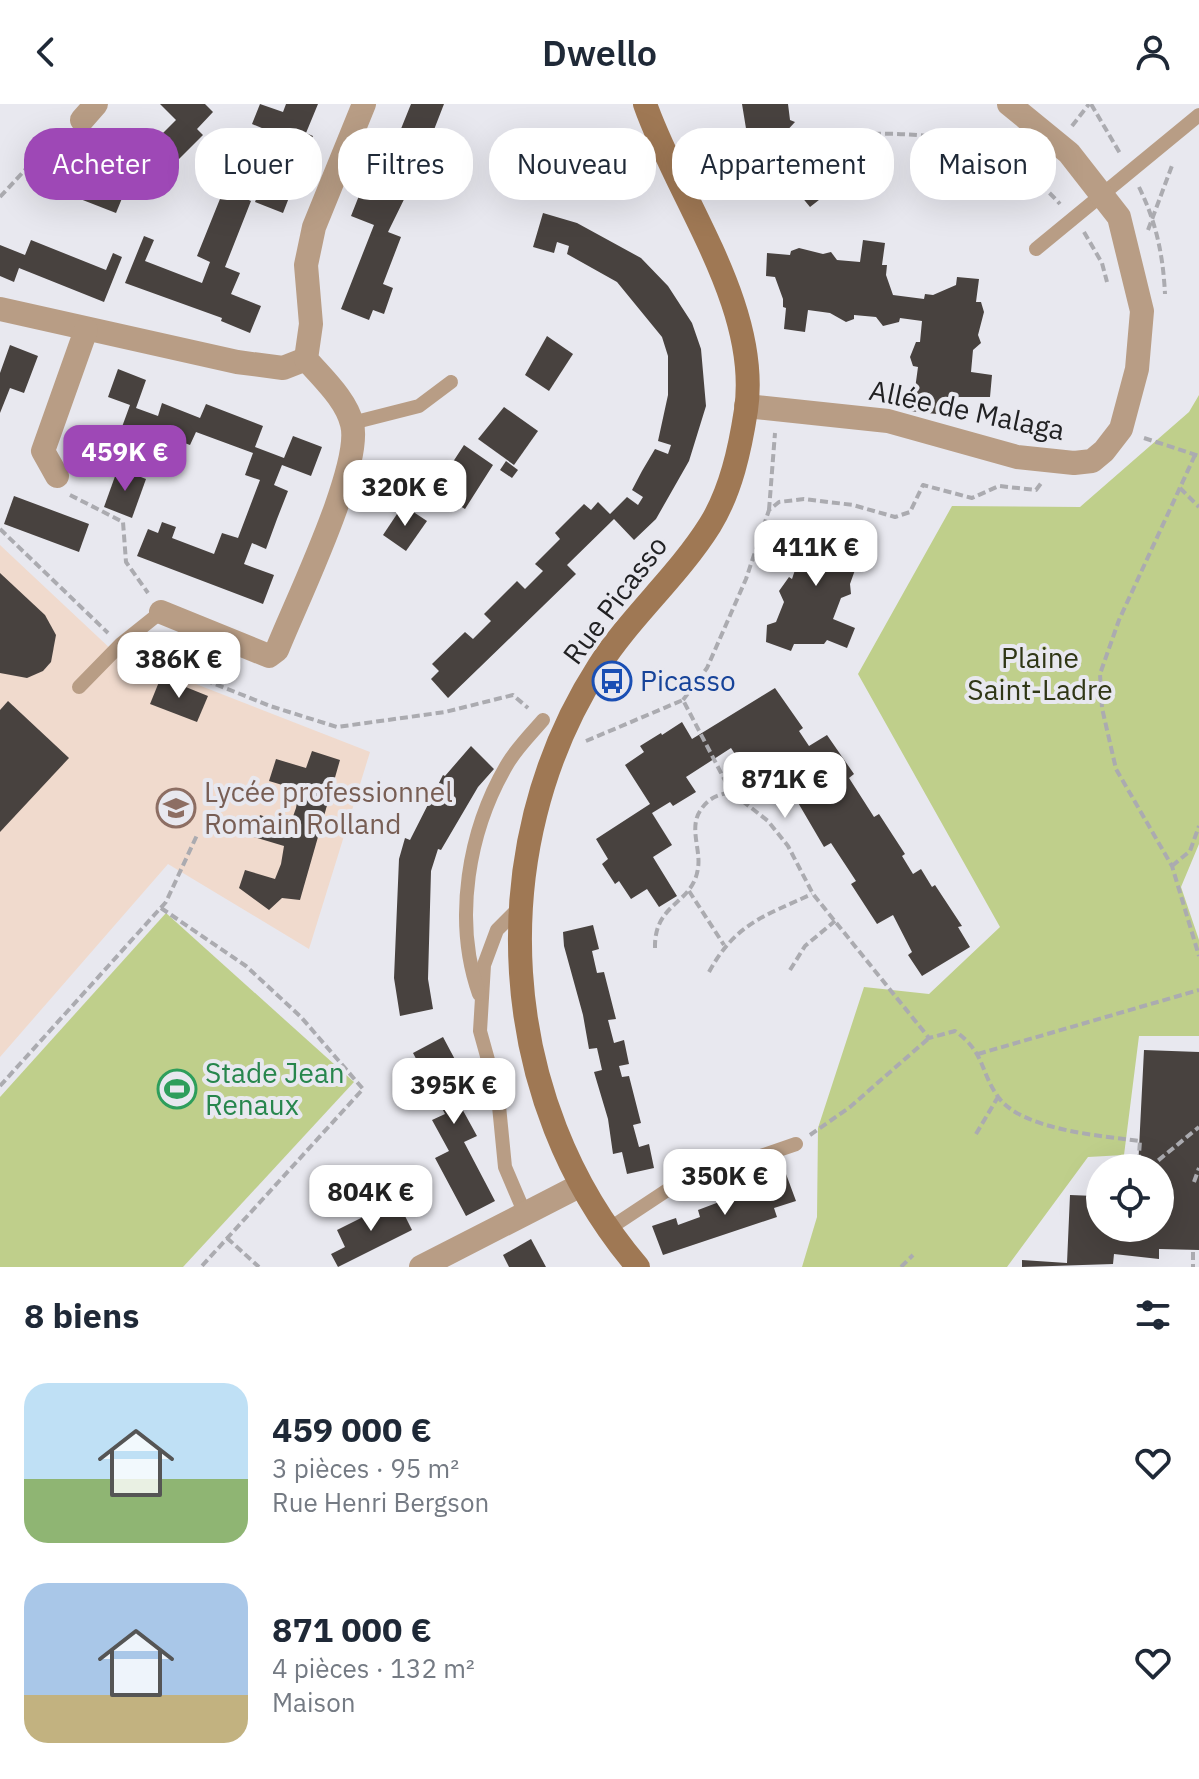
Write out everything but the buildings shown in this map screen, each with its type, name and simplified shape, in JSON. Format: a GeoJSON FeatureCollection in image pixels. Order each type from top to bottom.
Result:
{"type":"FeatureCollection","features":[{"type":"Feature","properties":{"kind":"street"},"geometry":{"type":"LineString","coordinates":[[161,612],[269,656],[277,650],[347,476],[355,445],[352,423],[344,405],[306,359],[311,324],[306,265],[314,227],[364,104]]}},
{"type":"Feature","properties":{"kind":"street","name":"Rue Picasso"},"geometry":{"type":"LineString","coordinates":[[638,1267],[607,1230],[579,1186],[544,1100],[524,1007],[518,909],[525,855],[543,782],[552,728],[618,637],[710,524],[734,469],[746,406],[744,344],[727,288],[656,135],[645,104]]}},
{"type":"Feature","properties":{"kind":"street","name":"Allée de Malaga"},"geometry":{"type":"LineString","coordinates":[[746,406],[888,421],[1017,457],[1074,463],[1092,461],[1121,429],[1137,369],[1142,311],[1119,217],[1069,153],[1009,104]]}},
{"type":"Feature","properties":{"kind":"street"},"geometry":{"type":"LineString","coordinates":[[0,309],[86,330],[273,367],[283,368],[306,359]]}},
{"type":"Feature","properties":{"kind":"street"},"geometry":{"type":"LineString","coordinates":[[57,476],[43,451],[86,330]]}},
{"type":"Feature","properties":{"kind":"street"},"geometry":{"type":"LineString","coordinates":[[421,1267],[579,1186]]}},
{"type":"Feature","properties":{"kind":"lane"},"geometry":{"type":"LineString","coordinates":[[1036,249],[1199,115]]}},
{"type":"Feature","properties":{"kind":"lane"},"geometry":{"type":"LineString","coordinates":[[352,423],[419,406],[451,382]]}},
{"type":"Feature","properties":{"kind":"lane"},"geometry":{"type":"LineString","coordinates":[[79,687],[121,644],[161,612]]}},
{"type":"Feature","properties":{"kind":"lane"},"geometry":{"type":"LineString","coordinates":[[480,999],[467,960],[466,902],[475,844],[486,806],[509,761],[552,728]]}},
{"type":"Feature","properties":{"kind":"lane"},"geometry":{"type":"LineString","coordinates":[[518,909],[497,930],[484,965],[480,1031],[498,1096],[505,1167],[525,1214]]}},
{"type":"Feature","properties":{"kind":"lane"},"geometry":{"type":"LineString","coordinates":[[607,1230],[675,1185],[796,1144]]}},
{"type":"Feature","properties":{"kind":"path"},"geometry":{"type":"LineString","coordinates":[[0,197],[55,133],[89,112]]}},
{"type":"Feature","properties":{"kind":"path"},"geometry":{"type":"LineString","coordinates":[[1133,272],[1187,125]]}},
{"type":"Feature","properties":{"kind":"path"},"geometry":{"type":"LineString","coordinates":[[894,132],[958,139],[1020,170],[1051,194],[1074,218],[1102,263],[1110,290]]}},
{"type":"Feature","properties":{"kind":"path"},"geometry":{"type":"LineString","coordinates":[[0,529],[121,644],[270,706],[337,727],[445,712],[513,695],[552,728],[586,741],[683,700],[707,668],[746,579],[769,510],[776,409]]}},
{"type":"Feature","properties":{"kind":"path"},"geometry":{"type":"LineString","coordinates":[[1121,429],[1197,455],[1119,620],[1100,674],[1102,708],[1116,769],[1172,866],[1199,956]]}},
{"type":"Feature","properties":{"kind":"path"},"geometry":{"type":"LineString","coordinates":[[769,510],[779,502],[804,499],[853,505],[895,517],[910,512],[923,485],[972,498],[999,486],[1036,490],[1057,460]]}},
{"type":"Feature","properties":{"kind":"path"},"geometry":{"type":"LineString","coordinates":[[57,476],[72,498],[123,522],[126,562],[161,612]]}},
{"type":"Feature","properties":{"kind":"path"},"geometry":{"type":"LineString","coordinates":[[1180,488],[1199,507]]}},
{"type":"Feature","properties":{"kind":"path"},"geometry":{"type":"LineString","coordinates":[[683,700],[731,792],[768,821],[788,846],[813,894],[929,1038]]}},
{"type":"Feature","properties":{"kind":"path"},"geometry":{"type":"LineString","coordinates":[[655,948],[655,927],[670,907],[689,891],[698,867],[695,838],[698,813],[714,796],[731,792]]}},
{"type":"Feature","properties":{"kind":"path"},"geometry":{"type":"LineString","coordinates":[[1172,866],[1190,851],[1199,826]]}},
{"type":"Feature","properties":{"kind":"path"},"geometry":{"type":"LineString","coordinates":[[0,1086],[161,908],[198,833]]}},
{"type":"Feature","properties":{"kind":"path"},"geometry":{"type":"LineString","coordinates":[[689,891],[724,945]]}},
{"type":"Feature","properties":{"kind":"path"},"geometry":{"type":"LineString","coordinates":[[709,972],[724,945],[741,929],[813,894]]}},
{"type":"Feature","properties":{"kind":"path"},"geometry":{"type":"LineString","coordinates":[[161,908],[246,966],[301,1017],[363,1089],[201,1267]]}},
{"type":"Feature","properties":{"kind":"path"},"geometry":{"type":"LineString","coordinates":[[790,970],[805,946],[835,921]]}},
{"type":"Feature","properties":{"kind":"path"},"geometry":{"type":"LineString","coordinates":[[978,1054],[1199,990]]}},
{"type":"Feature","properties":{"kind":"path"},"geometry":{"type":"LineString","coordinates":[[796,1144],[850,1107],[929,1038],[955,1031],[978,1054],[998,1097],[1013,1110],[1046,1123],[1140,1141],[1139,1154]]}},
{"type":"Feature","properties":{"kind":"path"},"geometry":{"type":"LineString","coordinates":[[976,1134],[998,1097]]}},
{"type":"Feature","properties":{"kind":"path"},"geometry":{"type":"LineString","coordinates":[[1166,1154],[1199,1127]]}},
{"type":"Feature","properties":{"kind":"path"},"geometry":{"type":"LineString","coordinates":[[1194,1182],[1199,1168]]}},
{"type":"Feature","properties":{"kind":"path"},"geometry":{"type":"LineString","coordinates":[[227,1238],[259,1267]]}},
{"type":"Feature","properties":{"kind":"path"},"geometry":{"type":"LineString","coordinates":[[1193,1252],[1193,1267]]}},
{"type":"Feature","properties":{"kind":"path"},"geometry":{"type":"LineString","coordinates":[[901,1267],[913,1255]]}},
{"type":"Feature","properties":{"kind":"shaded area","name":"Lycée professionnel Romain Rolland"},"geometry":{"type":"Polygon","coordinates":[[[0,545],[114,652],[370,752],[309,949],[168,864],[0,1057],[0,545]]]}},
{"type":"Feature","properties":{"kind":"green space","name":"Plaine Saint-Ladre"},"geometry":{"type":"Polygon","coordinates":[[[1199,395],[1199,844],[1181,887],[1199,940],[1199,1036],[1139,1036],[1124,1154],[1086,1154],[1086,1160],[1007,1267],[802,1267],[817,1217],[818,1128],[864,987],[929,994],[1000,927],[858,674],[952,506],[1080,507],[1189,412],[1199,395]]]}},
{"type":"Feature","properties":{"kind":"green space","name":"Stade Jean Renaux"},"geometry":{"type":"Polygon","coordinates":[[[166,913],[354,1082],[183,1267],[0,1267],[0,1097],[166,913]]]}},
{"type":"Feature","properties":{"kind":"place","name":"Picasso"},"geometry":{"type":"Point","coordinates":[612,681]}},
{"type":"Feature","properties":{"kind":"place","name":"Lycée professionnel Romain Rolland"},"geometry":{"type":"Point","coordinates":[176,808]}},
{"type":"Feature","properties":{"kind":"place","name":"Stade Jean Renaux"},"geometry":{"type":"Point","coordinates":[177,1089]}}]}
